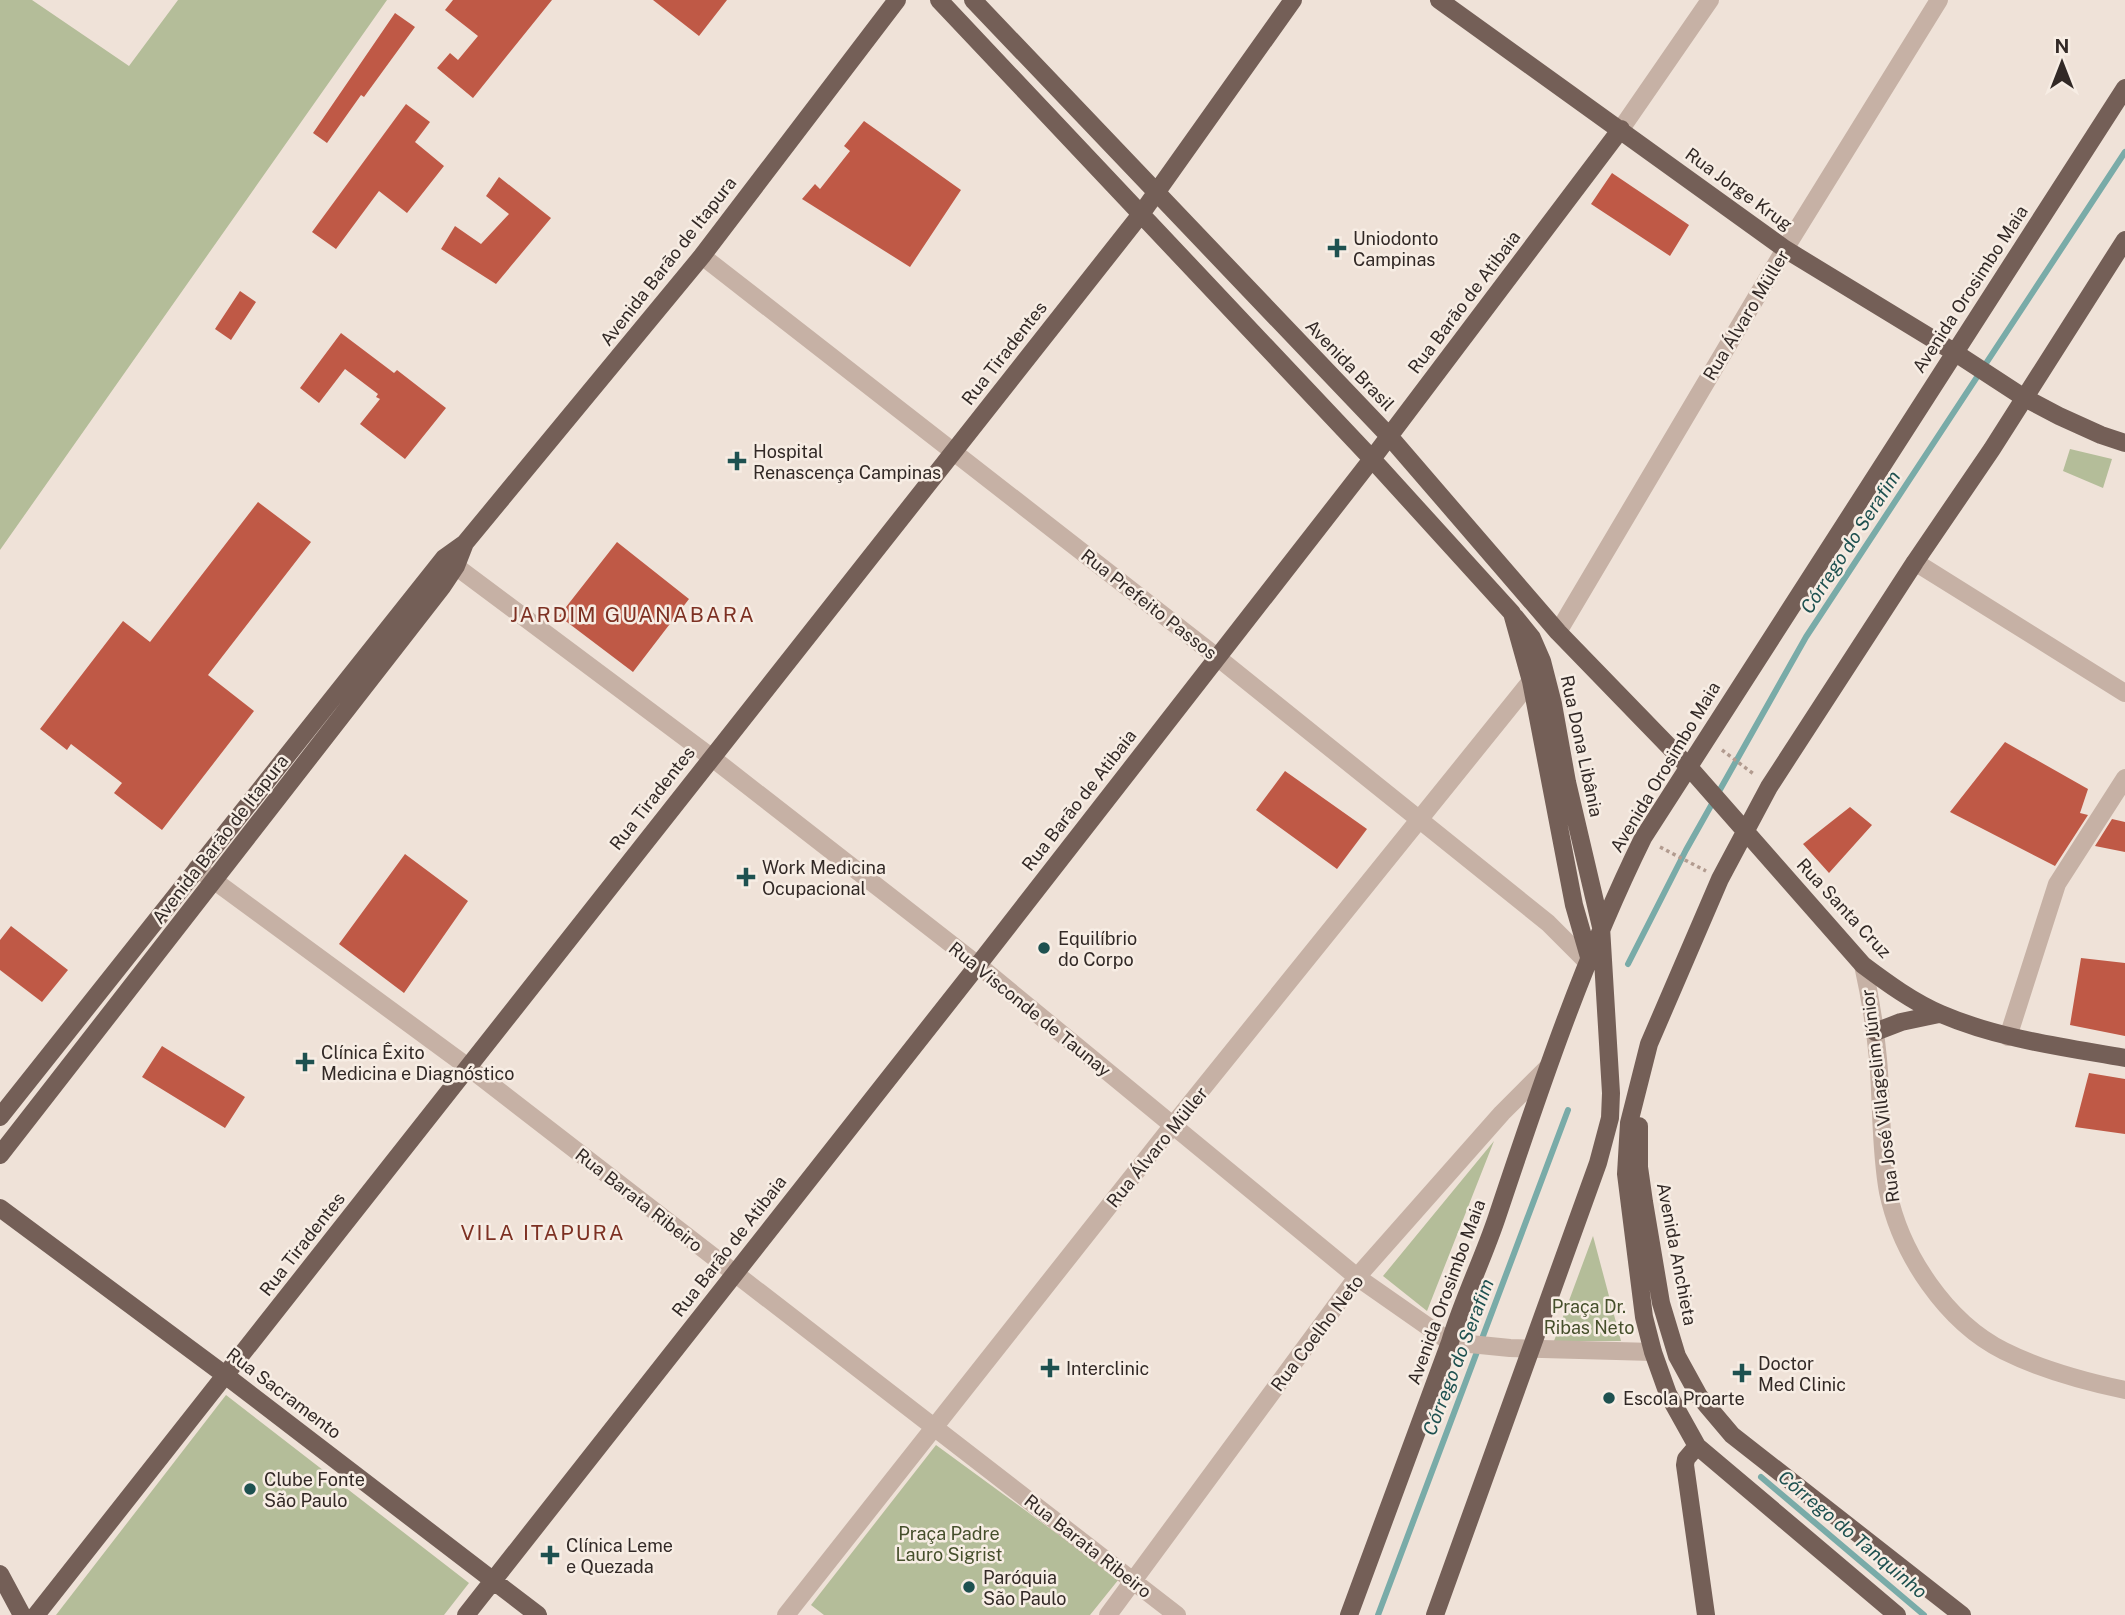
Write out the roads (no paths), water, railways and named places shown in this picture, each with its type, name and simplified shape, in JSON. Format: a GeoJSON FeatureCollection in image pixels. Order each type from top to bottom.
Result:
{"type":"FeatureCollection","features":[{"type":"Feature","properties":{"kind":"main road","name":"Avenida Barão de Itapura"},"geometry":{"type":"LineString","coordinates":[[0,1117],[197,867],[702,256],[897,0]]}},
{"type":"Feature","properties":{"kind":"main road"},"geometry":{"type":"LineString","coordinates":[[939,0],[1371,459],[1512,613],[1531,681]]}},
{"type":"Feature","properties":{"kind":"main road","name":"Avenida Brasil"},"geometry":{"type":"LineString","coordinates":[[973,0],[1389,436],[1558,632],[1693,772]]}},
{"type":"Feature","properties":{"kind":"main road","name":"Rua Tiradentes"},"geometry":{"type":"LineString","coordinates":[[36,1615],[1140,214],[1293,0]]}},
{"type":"Feature","properties":{"kind":"main road","name":"Rua Jorge Krug"},"geometry":{"type":"LineString","coordinates":[[1439,0],[1785,249],[2017,392],[2101,435],[2125,443]]}},
{"type":"Feature","properties":{"kind":"main road","name":"Avenida Orosimbo Maia"},"geometry":{"type":"LineString","coordinates":[[1349,1615],[1457,1317],[1494,1224],[1547,1068],[1601,928],[1643,838],[1693,772],[1707,737],[1961,356],[2125,88]]}},
{"type":"Feature","properties":{"kind":"main road","name":"Rua Barão de Atibaia"},"geometry":{"type":"LineString","coordinates":[[466,1615],[978,965],[1389,436],[1621,129]]}},
{"type":"Feature","properties":{"kind":"main road"},"geometry":{"type":"LineString","coordinates":[[1897,1615],[1700,1448],[1668,1394],[1644,1317],[1626,1174],[1629,1123],[1649,1044],[1741,825],[1769,787],[1992,449],[2017,392],[2125,240]]}},
{"type":"Feature","properties":{"kind":"main road","name":"Avenida Barão de Itapura"},"geometry":{"type":"LineString","coordinates":[[0,1155],[442,587],[450,562]]}},
{"type":"Feature","properties":{"kind":"main road","name":"Rua Dona Libânia"},"geometry":{"type":"LineString","coordinates":[[1512,613],[1532,638],[1542,660],[1553,704],[1567,782],[1601,928],[1611,1063],[1610,1118],[1598,1163],[1534,1347]]}},
{"type":"Feature","properties":{"kind":"main road","name":"Rua Dona Libânia"},"geometry":{"type":"LineString","coordinates":[[1531,681],[1574,905],[1588,960]]}},
{"type":"Feature","properties":{"kind":"main road","name":"Rua Santa Cruz"},"geometry":{"type":"LineString","coordinates":[[1693,772],[1863,965],[1892,987],[1939,1014],[2008,1037],[2125,1058]]}},
{"type":"Feature","properties":{"kind":"main road"},"geometry":{"type":"LineString","coordinates":[[1875,1032],[1901,1022],[1939,1014]]}},
{"type":"Feature","properties":{"kind":"main road","name":"Avenida Anchieta"},"geometry":{"type":"LineString","coordinates":[[1643,1064],[1639,1149],[1644,1202],[1661,1303],[1686,1376],[1714,1416],[1732,1436],[1962,1615]]}},
{"type":"Feature","properties":{"kind":"main road","name":"Rua Sacramento"},"geometry":{"type":"LineString","coordinates":[[0,1208],[225,1374],[538,1615]]}},
{"type":"Feature","properties":{"kind":"main road"},"geometry":{"type":"LineString","coordinates":[[1435,1615],[1534,1347]]}},
{"type":"Feature","properties":{"kind":"main road"},"geometry":{"type":"LineString","coordinates":[[1700,1448],[1686,1459],[1685,1465],[1706,1615]]}},
{"type":"Feature","properties":{"kind":"main road"},"geometry":{"type":"LineString","coordinates":[[0,1573],[22,1615]]}},
{"type":"Feature","properties":{"kind":"street","name":"Rua Barão de Atibaia"},"geometry":{"type":"LineString","coordinates":[[1621,129],[1710,0]]}},
{"type":"Feature","properties":{"kind":"street","name":"Rua Álvaro Müller"},"geometry":{"type":"LineString","coordinates":[[1558,632],[1785,249],[1939,0]]}},
{"type":"Feature","properties":{"kind":"street","name":"Rua Prefeito Passos"},"geometry":{"type":"LineString","coordinates":[[702,256],[1217,657],[1548,923],[1588,960]]}},
{"type":"Feature","properties":{"kind":"street","name":"Rua Visconde de Taunay"},"geometry":{"type":"LineString","coordinates":[[450,562],[711,757],[978,965],[1357,1278],[1450,1342],[1510,1348],[1653,1352]]}},
{"type":"Feature","properties":{"kind":"street"},"geometry":{"type":"LineString","coordinates":[[1915,562],[2125,693]]}},
{"type":"Feature","properties":{"kind":"street","name":"Rua Álvaro Müller"},"geometry":{"type":"LineString","coordinates":[[786,1615],[1173,1125],[1531,681]]}},
{"type":"Feature","properties":{"kind":"street"},"geometry":{"type":"LineString","coordinates":[[2008,1037],[2057,884],[2125,778]]}},
{"type":"Feature","properties":{"kind":"street","name":"Rua Barata Ribeiro"},"geometry":{"type":"LineString","coordinates":[[197,867],[468,1067],[1177,1615]]}},
{"type":"Feature","properties":{"kind":"street","name":"Rua José Villagelim Júnior"},"geometry":{"type":"LineString","coordinates":[[1863,965],[1875,1032],[1889,1192],[1898,1225],[1911,1255],[1931,1287],[1957,1318],[2001,1350],[2045,1369],[2125,1390]]}},
{"type":"Feature","properties":{"kind":"street","name":"Rua Coelho Neto"},"geometry":{"type":"LineString","coordinates":[[1108,1615],[1357,1278],[1502,1113],[1547,1068]]}},
{"type":"Feature","properties":{"kind":"waterway","name":"Córrego do Serafim"},"geometry":{"type":"LineString","coordinates":[[1628,964],[1686,850],[1806,637],[2125,152]]}},
{"type":"Feature","properties":{"kind":"waterway","name":"Córrego do Serafim"},"geometry":{"type":"LineString","coordinates":[[1378,1615],[1568,1110]]}},
{"type":"Feature","properties":{"kind":"waterway","name":"Córrego do Tanquinho"},"geometry":{"type":"LineString","coordinates":[[1761,1477],[1924,1615]]}},
{"type":"Feature","properties":{"kind":"place","name":"Uniodonto Campinas"},"geometry":{"type":"Point","coordinates":[1337,248]}},
{"type":"Feature","properties":{"kind":"place","name":"Hospital Renascença Campinas"},"geometry":{"type":"Point","coordinates":[737,461]}},
{"type":"Feature","properties":{"kind":"place","name":"Work Medicina Ocupacional"},"geometry":{"type":"Point","coordinates":[746,877]}},
{"type":"Feature","properties":{"kind":"place","name":"Equilíbrio do Corpo"},"geometry":{"type":"Point","coordinates":[1044,948]}},
{"type":"Feature","properties":{"kind":"place","name":"Clínica Êxito Medicina e Diagnóstico"},"geometry":{"type":"Point","coordinates":[305,1062]}},
{"type":"Feature","properties":{"kind":"place","name":"Interclinic"},"geometry":{"type":"Point","coordinates":[1050,1368]}},
{"type":"Feature","properties":{"kind":"place","name":"Doctor Med Clinic"},"geometry":{"type":"Point","coordinates":[1742,1373]}},
{"type":"Feature","properties":{"kind":"place","name":"Escola Proarte"},"geometry":{"type":"Point","coordinates":[1609,1398]}},
{"type":"Feature","properties":{"kind":"place","name":"Clube Fonte São Paulo"},"geometry":{"type":"Point","coordinates":[250,1489]}},
{"type":"Feature","properties":{"kind":"place","name":"Clínica Leme e Quezada"},"geometry":{"type":"Point","coordinates":[550,1555]}},
{"type":"Feature","properties":{"kind":"place","name":"Paróquia São Paulo"},"geometry":{"type":"Point","coordinates":[969,1587]}},
{"type":"Feature","properties":{"kind":"district","name":"JARDIM GUANABARA"},"geometry":{"type":"Point","coordinates":[633,614]}},
{"type":"Feature","properties":{"kind":"district","name":"VILA ITAPURA"},"geometry":{"type":"Point","coordinates":[543,1232]}},
{"type":"Feature","properties":{"kind":"park label","name":"Praça Dr. Ribas Neto"},"geometry":{"type":"Point","coordinates":[1589,1316]}},
{"type":"Feature","properties":{"kind":"park label","name":"Praça Padre Lauro Sigrist"},"geometry":{"type":"Point","coordinates":[949,1543]}}]}
